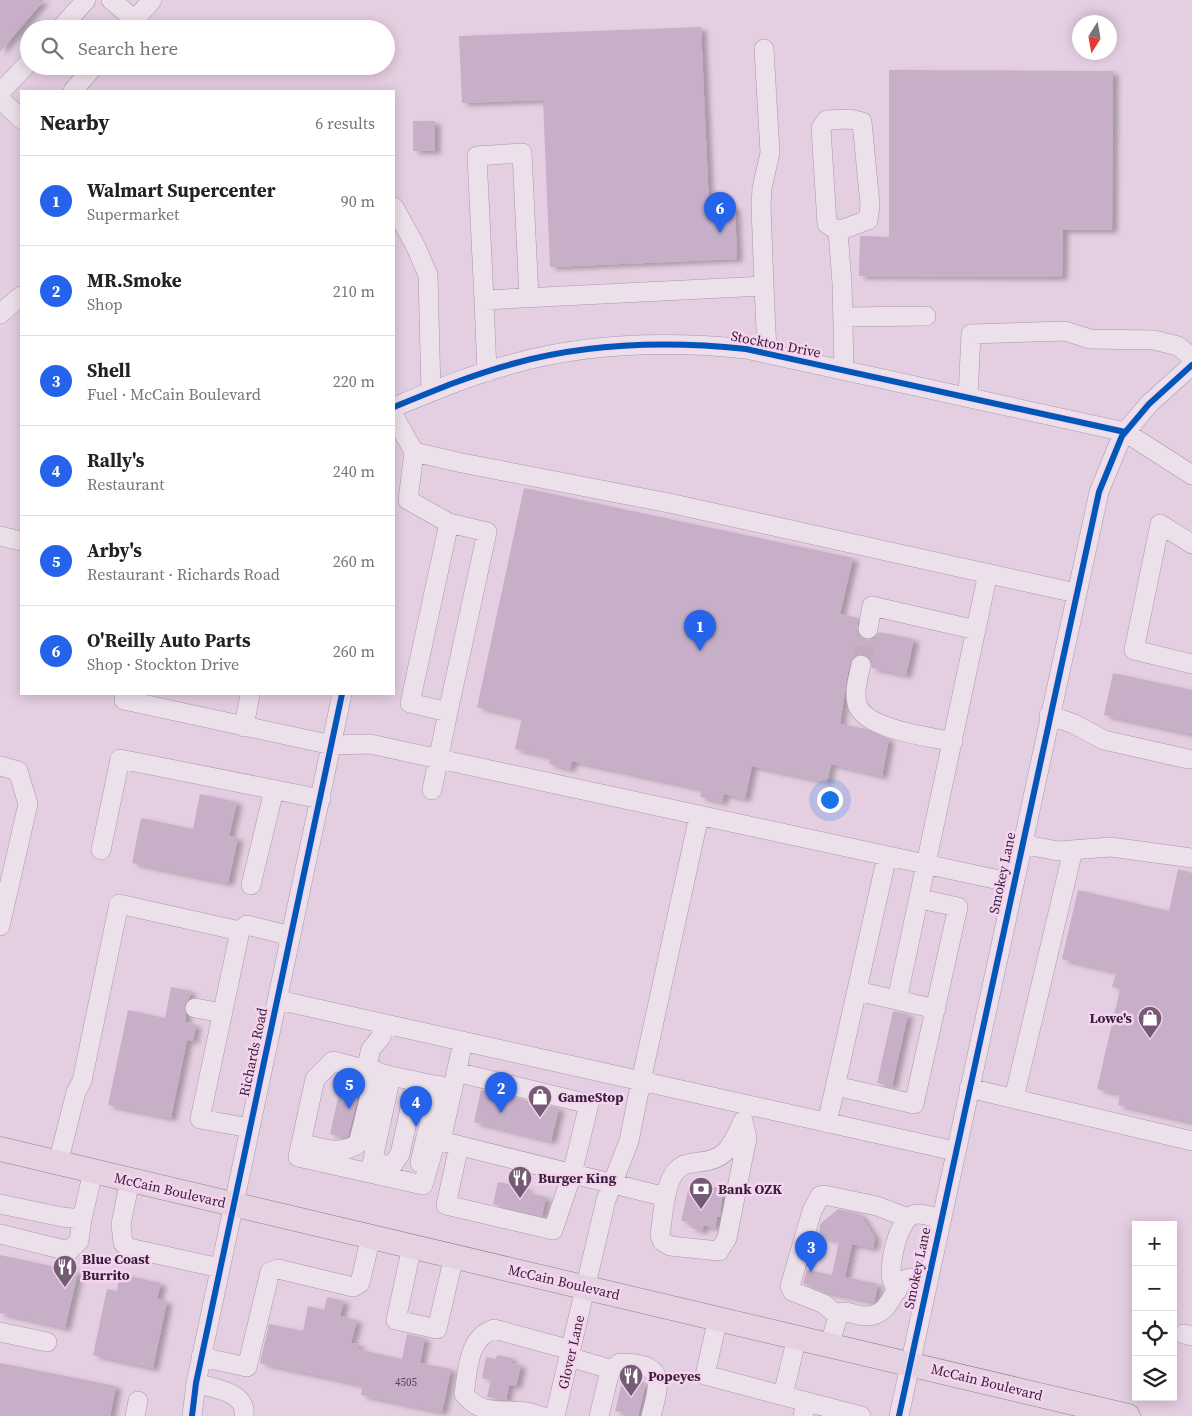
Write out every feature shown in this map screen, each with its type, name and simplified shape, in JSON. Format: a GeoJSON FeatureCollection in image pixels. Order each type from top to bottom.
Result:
{"type":"FeatureCollection","features":[{"type":"Feature","properties":{"kind":"main road","name":"McCain Boulevard"},"geometry":{"type":"LineString","coordinates":[[0,1149],[1128,1416]]}},
{"type":"Feature","properties":{"kind":"street"},"geometry":{"type":"LineString","coordinates":[[68,20],[86,0]]}},
{"type":"Feature","properties":{"kind":"street"},"geometry":{"type":"LineString","coordinates":[[111,0],[128,20]]}},
{"type":"Feature","properties":{"kind":"street"},"geometry":{"type":"LineString","coordinates":[[134,20],[152,0]]}},
{"type":"Feature","properties":{"kind":"street"},"geometry":{"type":"LineString","coordinates":[[764,49],[770,153],[762,188],[761,206],[766,353]]}},
{"type":"Feature","properties":{"kind":"street"},"geometry":{"type":"LineString","coordinates":[[0,93],[20,72]]}},
{"type":"Feature","properties":{"kind":"street"},"geometry":{"type":"LineString","coordinates":[[73,90],[86,75]]}},
{"type":"Feature","properties":{"kind":"street"},"geometry":{"type":"LineString","coordinates":[[0,99],[20,118]]}},
{"type":"Feature","properties":{"kind":"street"},"geometry":{"type":"LineString","coordinates":[[850,119],[862,122],[870,205],[868,220],[838,231],[827,224],[821,128],[827,120],[850,119]]}},
{"type":"Feature","properties":{"kind":"street"},"geometry":{"type":"LineString","coordinates":[[487,372],[477,156],[522,153],[528,298]]}},
{"type":"Feature","properties":{"kind":"street"},"geometry":{"type":"LineString","coordinates":[[395,209],[416,247],[428,275],[431,392]]}},
{"type":"Feature","properties":{"kind":"street"},"geometry":{"type":"LineString","coordinates":[[838,231],[844,370]]}},
{"type":"Feature","properties":{"kind":"street"},"geometry":{"type":"LineString","coordinates":[[484,300],[764,286]]}},
{"type":"Feature","properties":{"kind":"street"},"geometry":{"type":"LineString","coordinates":[[0,314],[20,297]]}},
{"type":"Feature","properties":{"kind":"street"},"geometry":{"type":"LineString","coordinates":[[843,317],[926,316]]}},
{"type":"Feature","properties":{"kind":"street"},"geometry":{"type":"LineString","coordinates":[[968,397],[971,334],[1065,331],[1090,339],[1154,340],[1178,346],[1192,357]]}},
{"type":"Feature","properties":{"kind":"street","name":"Stockton Drive"},"geometry":{"type":"LineString","coordinates":[[395,407],[431,392],[513,364],[589,350],[634,346],[715,346],[766,353],[1125,432]]}},
{"type":"Feature","properties":{"kind":"street","name":"Smokey Lane"},"geometry":{"type":"LineString","coordinates":[[899,1416],[926,1282],[1099,492],[1114,451],[1125,432],[1172,381],[1192,365]]}},
{"type":"Feature","properties":{"kind":"street"},"geometry":{"type":"LineString","coordinates":[[395,418],[414,452],[408,500],[449,524],[487,532],[432,790]]}},
{"type":"Feature","properties":{"kind":"street"},"geometry":{"type":"LineString","coordinates":[[1125,432],[1192,475]]}},
{"type":"Feature","properties":{"kind":"street"},"geometry":{"type":"LineString","coordinates":[[414,452],[669,503],[1076,593]]}},
{"type":"Feature","properties":{"kind":"street"},"geometry":{"type":"LineString","coordinates":[[448,712],[410,703],[449,524]]}},
{"type":"Feature","properties":{"kind":"street"},"geometry":{"type":"LineString","coordinates":[[1192,544],[1160,524],[1134,650],[1192,664]]}},
{"type":"Feature","properties":{"kind":"street"},"geometry":{"type":"LineString","coordinates":[[0,536],[20,541]]}},
{"type":"Feature","properties":{"kind":"street"},"geometry":{"type":"LineString","coordinates":[[897,1000],[988,573]]}},
{"type":"Feature","properties":{"kind":"street"},"geometry":{"type":"LineString","coordinates":[[873,630],[878,608],[976,630]]}},
{"type":"Feature","properties":{"kind":"street"},"geometry":{"type":"LineString","coordinates":[[866,666],[856,691],[858,706],[867,717],[878,725],[954,736]]}},
{"type":"Feature","properties":{"kind":"street"},"geometry":{"type":"LineString","coordinates":[[125,695],[124,700],[171,702],[244,727],[332,745],[370,744],[1013,883]]}},
{"type":"Feature","properties":{"kind":"street"},"geometry":{"type":"LineString","coordinates":[[244,727],[250,695]]}},
{"type":"Feature","properties":{"kind":"street","name":"Richards Road"},"geometry":{"type":"LineString","coordinates":[[192,1416],[196,1383],[342,695]]}},
{"type":"Feature","properties":{"kind":"street"},"geometry":{"type":"LineString","coordinates":[[1049,715],[1074,724],[1104,740],[1188,759]]}},
{"type":"Feature","properties":{"kind":"street"},"geometry":{"type":"LineString","coordinates":[[100,850],[120,759],[321,799]]}},
{"type":"Feature","properties":{"kind":"street"},"geometry":{"type":"LineString","coordinates":[[0,766],[18,771],[28,804],[0,924]]}},
{"type":"Feature","properties":{"kind":"street"},"geometry":{"type":"LineString","coordinates":[[251,885],[274,790]]}},
{"type":"Feature","properties":{"kind":"street","name":"Glover Lane"},"geometry":{"type":"LineString","coordinates":[[555,1416],[606,1200],[629,1141],[699,816]]}},
{"type":"Feature","properties":{"kind":"street"},"geometry":{"type":"LineString","coordinates":[[1022,844],[1058,851],[1111,847],[1192,858]]}},
{"type":"Feature","properties":{"kind":"street"},"geometry":{"type":"LineString","coordinates":[[1014,1098],[1073,850]]}},
{"type":"Feature","properties":{"kind":"street"},"geometry":{"type":"LineString","coordinates":[[828,1123],[887,856]]}},
{"type":"Feature","properties":{"kind":"street"},"geometry":{"type":"LineString","coordinates":[[836,1086],[914,1104],[958,907],[920,899]]}},
{"type":"Feature","properties":{"kind":"street"},"geometry":{"type":"LineString","coordinates":[[0,1234],[69,1252],[79,1242],[82,1219],[74,1167],[76,1092],[82,1081],[119,904],[290,941]]}},
{"type":"Feature","properties":{"kind":"street"},"geometry":{"type":"LineString","coordinates":[[240,931],[200,1118],[250,1128]]}},
{"type":"Feature","properties":{"kind":"street"},"geometry":{"type":"LineString","coordinates":[[857,991],[936,1009]]}},
{"type":"Feature","properties":{"kind":"street"},"geometry":{"type":"LineString","coordinates":[[278,1000],[641,1081],[744,1113],[828,1123],[955,1151]]}},
{"type":"Feature","properties":{"kind":"street"},"geometry":{"type":"LineString","coordinates":[[195,1008],[222,1013]]}},
{"type":"Feature","properties":{"kind":"street"},"geometry":{"type":"LineString","coordinates":[[372,1168],[378,1072],[371,1049],[381,1037],[375,1022]]}},
{"type":"Feature","properties":{"kind":"street"},"geometry":{"type":"LineString","coordinates":[[449,1082],[450,1143],[446,1205],[553,1230],[572,1174],[589,1104],[449,1082],[416,1081],[333,1061],[315,1079],[298,1157],[372,1168],[404,1175],[419,1166],[449,1082],[463,1042]]}},
{"type":"Feature","properties":{"kind":"street"},"geometry":{"type":"LineString","coordinates":[[301,1143],[336,1152],[349,1149],[358,1144],[378,1072]]}},
{"type":"Feature","properties":{"kind":"street"},"geometry":{"type":"LineString","coordinates":[[372,1168],[392,1166],[400,1154],[416,1081]]}},
{"type":"Feature","properties":{"kind":"street"},"geometry":{"type":"LineString","coordinates":[[968,1088],[1192,1141]]}},
{"type":"Feature","properties":{"kind":"street"},"geometry":{"type":"LineString","coordinates":[[744,1113],[747,1138],[727,1238],[719,1251],[670,1246],[662,1241],[660,1235],[666,1197],[671,1180],[678,1169],[691,1163],[712,1161],[724,1156],[744,1113]]}},
{"type":"Feature","properties":{"kind":"street"},"geometry":{"type":"LineString","coordinates":[[372,1168],[423,1185],[434,1147],[450,1143],[666,1197]]}},
{"type":"Feature","properties":{"kind":"street"},"geometry":{"type":"LineString","coordinates":[[130,1180],[121,1224],[123,1243],[129,1248],[220,1268]]}},
{"type":"Feature","properties":{"kind":"street"},"geometry":{"type":"LineString","coordinates":[[838,1316],[824,1304],[792,1291],[790,1286],[812,1211],[820,1196],[824,1195],[877,1206],[908,1218]]}},
{"type":"Feature","properties":{"kind":"street"},"geometry":{"type":"LineString","coordinates":[[0,1204],[62,1217],[82,1219]]}},
{"type":"Feature","properties":{"kind":"street"},"geometry":{"type":"LineString","coordinates":[[897,1290],[891,1279],[894,1253],[903,1224],[908,1218],[916,1214],[940,1219]]}},
{"type":"Feature","properties":{"kind":"street"},"geometry":{"type":"LineString","coordinates":[[202,1357],[247,1367],[270,1272],[278,1269],[353,1287],[360,1283],[371,1236]]}},
{"type":"Feature","properties":{"kind":"street"},"geometry":{"type":"LineString","coordinates":[[412,1246],[396,1320],[437,1329],[454,1256]]}},
{"type":"Feature","properties":{"kind":"street"},"geometry":{"type":"LineString","coordinates":[[830,1344],[838,1316],[842,1312],[866,1316],[875,1314],[886,1307],[904,1280],[910,1278],[926,1282]]}},
{"type":"Feature","properties":{"kind":"street"},"geometry":{"type":"LineString","coordinates":[[718,1318],[705,1374],[783,1395],[805,1409],[861,1416]]}},
{"type":"Feature","properties":{"kind":"street"},"geometry":{"type":"LineString","coordinates":[[542,1416],[526,1412],[498,1414],[478,1409],[469,1404],[464,1394],[471,1355],[476,1342],[484,1333],[494,1329],[570,1354],[610,1371]]}},
{"type":"Feature","properties":{"kind":"street"},"geometry":{"type":"LineString","coordinates":[[0,1332],[47,1342]]}},
{"type":"Feature","properties":{"kind":"street"},"geometry":{"type":"LineString","coordinates":[[783,1395],[797,1337]]}},
{"type":"Feature","properties":{"kind":"street"},"geometry":{"type":"LineString","coordinates":[[600,1416],[610,1371],[620,1363],[643,1365],[654,1370],[658,1375],[659,1382],[651,1416]]}},
{"type":"Feature","properties":{"kind":"street"},"geometry":{"type":"LineString","coordinates":[[196,1383],[236,1395],[242,1401],[244,1416]]}},
{"type":"Feature","properties":{"kind":"building"},"geometry":{"type":"Polygon","coordinates":[[[0,0],[44,0],[27,20],[20,20],[20,28],[0,52],[0,0]]]}},
{"type":"Feature","properties":{"kind":"building"},"geometry":{"type":"Polygon","coordinates":[[[701,27],[709,207],[735,206],[737,259],[550,267],[543,100],[462,103],[459,36],[701,27]]]}},
{"type":"Feature","properties":{"kind":"building"},"geometry":{"type":"Polygon","coordinates":[[[889,70],[1113,71],[1112,230],[1063,230],[1062,277],[859,276],[860,236],[889,237],[889,70]]]}},
{"type":"Feature","properties":{"kind":"building"},"geometry":{"type":"Polygon","coordinates":[[[413,121],[435,121],[435,151],[413,151],[413,121]]]}},
{"type":"Feature","properties":{"kind":"building"},"geometry":{"type":"Polygon","coordinates":[[[524,488],[853,558],[840,614],[858,618],[857,632],[866,640],[872,639],[879,632],[914,639],[906,675],[872,668],[869,657],[863,654],[853,658],[848,672],[840,724],[866,729],[889,739],[882,776],[831,764],[827,782],[752,766],[745,799],[724,794],[722,802],[700,797],[702,789],[572,761],[570,769],[549,764],[551,757],[515,749],[522,717],[477,707],[524,488]]]}},
{"type":"Feature","properties":{"kind":"building"},"geometry":{"type":"Polygon","coordinates":[[[1113,673],[1192,690],[1192,734],[1104,715],[1113,673]]]}},
{"type":"Feature","properties":{"kind":"building"},"geometry":{"type":"Polygon","coordinates":[[[200,794],[237,802],[229,836],[238,838],[228,883],[132,863],[141,818],[193,829],[200,794]]]}},
{"type":"Feature","properties":{"kind":"building","name":"Lowe's"},"geometry":{"type":"Polygon","coordinates":[[[1178,869],[1192,873],[1192,1122],[1118,1105],[1120,1094],[1097,1089],[1120,989],[1112,987],[1116,972],[1062,959],[1078,890],[1169,911],[1178,869]]]}},
{"type":"Feature","properties":{"kind":"building"},"geometry":{"type":"Polygon","coordinates":[[[171,987],[191,991],[189,999],[184,1005],[185,1022],[196,1025],[193,1041],[187,1040],[171,1118],[108,1105],[128,1010],[165,1018],[171,987]]]}},
{"type":"Feature","properties":{"kind":"building"},"geometry":{"type":"Polygon","coordinates":[[[893,1011],[908,1014],[892,1086],[877,1083],[893,1011]]]}},
{"type":"Feature","properties":{"kind":"building"},"geometry":{"type":"Polygon","coordinates":[[[345,1077],[362,1081],[348,1136],[343,1138],[330,1134],[342,1080],[344,1081],[345,1077]]]}},
{"type":"Feature","properties":{"kind":"building"},"geometry":{"type":"Polygon","coordinates":[[[481,1090],[559,1108],[551,1141],[474,1122],[481,1090]]]}},
{"type":"Feature","properties":{"kind":"building","name":"Burger King"},"geometry":{"type":"Polygon","coordinates":[[[498,1182],[527,1188],[526,1192],[546,1197],[542,1216],[493,1204],[498,1182]]]}},
{"type":"Feature","properties":{"kind":"building","name":"Bank OZK"},"geometry":{"type":"Polygon","coordinates":[[[690,1182],[723,1189],[720,1217],[717,1217],[715,1228],[704,1225],[702,1231],[691,1228],[692,1223],[681,1221],[690,1182]]]}},
{"type":"Feature","properties":{"kind":"building"},"geometry":{"type":"Polygon","coordinates":[[[838,1209],[860,1214],[875,1238],[873,1248],[852,1244],[845,1277],[878,1284],[874,1302],[822,1291],[803,1283],[807,1270],[832,1275],[839,1241],[819,1236],[820,1224],[838,1209]]]}},
{"type":"Feature","properties":{"kind":"building"},"geometry":{"type":"Polygon","coordinates":[[[0,1255],[78,1272],[65,1328],[0,1313],[0,1255]]]}},
{"type":"Feature","properties":{"kind":"building"},"geometry":{"type":"Polygon","coordinates":[[[120,1274],[161,1283],[157,1299],[167,1301],[153,1368],[93,1355],[107,1289],[117,1291],[120,1274]]]}},
{"type":"Feature","properties":{"kind":"building"},"geometry":{"type":"Polygon","coordinates":[[[327,1297],[344,1301],[340,1316],[357,1320],[351,1343],[359,1344],[357,1349],[402,1359],[407,1334],[425,1338],[420,1363],[451,1369],[442,1412],[361,1395],[363,1385],[260,1363],[269,1324],[303,1331],[308,1306],[324,1310],[327,1297]]]}},
{"type":"Feature","properties":{"kind":"building"},"geometry":{"type":"Polygon","coordinates":[[[497,1355],[512,1358],[511,1363],[521,1365],[516,1386],[509,1385],[506,1400],[487,1397],[491,1380],[482,1378],[486,1357],[496,1359],[497,1355]]]}},
{"type":"Feature","properties":{"kind":"building"},"geometry":{"type":"Polygon","coordinates":[[[0,1363],[116,1386],[110,1416],[0,1416],[0,1363]]]}},
{"type":"Feature","properties":{"kind":"building","name":"Popeyes"},"geometry":{"type":"Polygon","coordinates":[[[623,1378],[646,1383],[638,1416],[626,1416],[627,1413],[615,1411],[623,1378]]]}},
{"type":"Feature","properties":{"kind":"tunnel"},"geometry":{"type":"LineString","coordinates":[[861,665],[868,629]]}},
{"type":"Feature","properties":{"kind":"cycle path"},"geometry":{"type":"LineString","coordinates":[[395,407],[482,373],[540,357],[599,348],[628,346],[717,346],[746,349],[1125,432]]}},
{"type":"Feature","properties":{"kind":"cycle path"},"geometry":{"type":"LineString","coordinates":[[899,1416],[1099,492],[1122,436],[1149,404],[1192,365]]}},
{"type":"Feature","properties":{"kind":"cycle path"},"geometry":{"type":"LineString","coordinates":[[192,1416],[196,1383],[342,695]]}},
{"type":"Feature","properties":{"kind":"place","name":"O'Reilly Auto Parts"},"geometry":{"type":"Point","coordinates":[720,233]}},
{"type":"Feature","properties":{"kind":"place","name":"Walmart Supercenter"},"geometry":{"type":"Point","coordinates":[700,651]}},
{"type":"Feature","properties":{"kind":"place","name":"Lowe's"},"geometry":{"type":"Point","coordinates":[1150,1039]}},
{"type":"Feature","properties":{"kind":"place","name":"Arby's"},"geometry":{"type":"Point","coordinates":[349,1109]}},
{"type":"Feature","properties":{"kind":"place","name":"MR.Smoke"},"geometry":{"type":"Point","coordinates":[501,1113]}},
{"type":"Feature","properties":{"kind":"place","name":"GameStop"},"geometry":{"type":"Point","coordinates":[540,1118]}},
{"type":"Feature","properties":{"kind":"place","name":"Rally's"},"geometry":{"type":"Point","coordinates":[416,1127]}},
{"type":"Feature","properties":{"kind":"place","name":"Burger King"},"geometry":{"type":"Point","coordinates":[520,1199]}},
{"type":"Feature","properties":{"kind":"place","name":"Bank OZK"},"geometry":{"type":"Point","coordinates":[701,1210]}},
{"type":"Feature","properties":{"kind":"place","name":"Shell"},"geometry":{"type":"Point","coordinates":[811,1272]}},
{"type":"Feature","properties":{"kind":"place","name":"Blue Coast Burrito"},"geometry":{"type":"Point","coordinates":[65,1288]}},
{"type":"Feature","properties":{"kind":"place","name":"Popeyes"},"geometry":{"type":"Point","coordinates":[631,1397]}}]}
